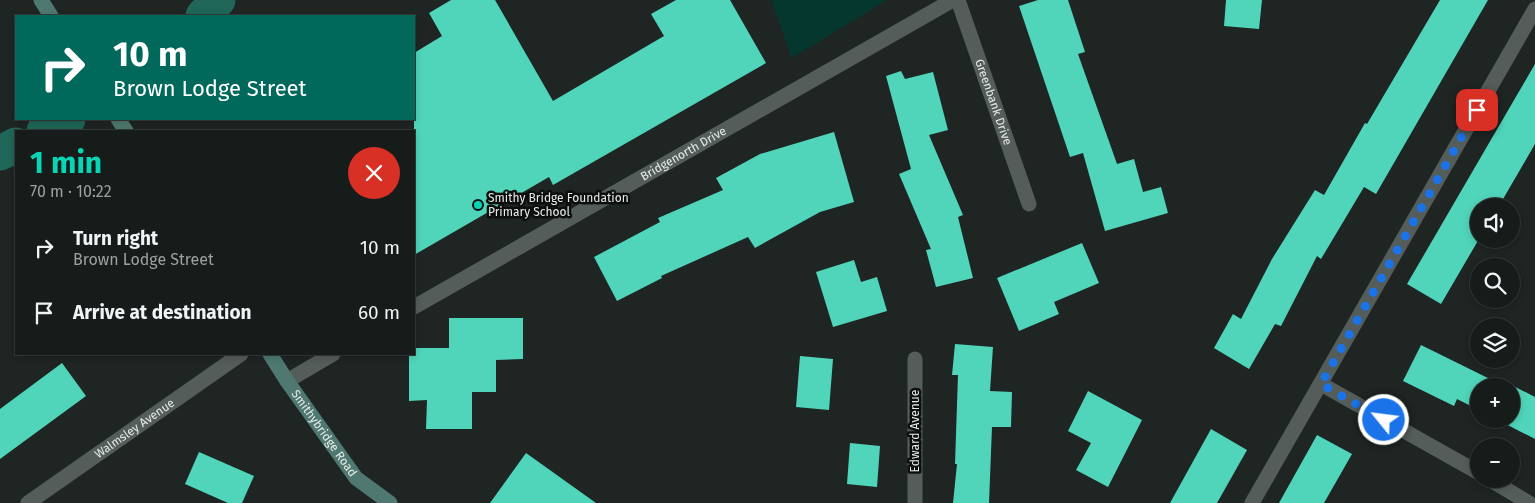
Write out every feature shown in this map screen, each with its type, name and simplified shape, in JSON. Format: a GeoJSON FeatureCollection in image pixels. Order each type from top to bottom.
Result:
{"type":"FeatureCollection","features":[{"type":"Feature","properties":{"kind":"street"},"geometry":{"type":"LineString","coordinates":[[41,0],[51,15]]}},
{"type":"Feature","properties":{"kind":"street","name":"Bridgenorth Drive"},"geometry":{"type":"LineString","coordinates":[[415,306],[953,0]]}},
{"type":"Feature","properties":{"kind":"street","name":"Greenbank Drive"},"geometry":{"type":"LineString","coordinates":[[958,0],[1028,204]]}},
{"type":"Feature","properties":{"kind":"street"},"geometry":{"type":"LineString","coordinates":[[1252,503],[1535,9]]}},
{"type":"Feature","properties":{"kind":"street","name":"Walmsley Avenue"},"geometry":{"type":"LineString","coordinates":[[28,503],[240,355]]}},
{"type":"Feature","properties":{"kind":"street","name":"Smithybridge Road"},"geometry":{"type":"LineString","coordinates":[[271,355],[356,478],[390,503]]}},
{"type":"Feature","properties":{"kind":"street"},"geometry":{"type":"LineString","coordinates":[[287,381],[331,355]]}},
{"type":"Feature","properties":{"kind":"street","name":"Edward Avenue"},"geometry":{"type":"LineString","coordinates":[[915,359],[915,503]]}},
{"type":"Feature","properties":{"kind":"street"},"geometry":{"type":"LineString","coordinates":[[1321,384],[1470,468]]}},
{"type":"Feature","properties":{"kind":"street"},"geometry":{"type":"LineString","coordinates":[[1503,488],[1528,503]]}},
{"type":"Feature","properties":{"kind":"green space"},"geometry":{"type":"Polygon","coordinates":[[[771,0],[887,0],[792,58],[771,0]]]}},
{"type":"Feature","properties":{"kind":"building","name":"Smithy Bridge Foundation Primary School"},"geometry":{"type":"Polygon","coordinates":[[[451,0],[495,0],[553,101],[664,36],[651,14],[676,0],[730,0],[766,63],[553,185],[549,177],[415,254],[415,52],[442,36],[429,13],[451,0]]]}},
{"type":"Feature","properties":{"kind":"building"},"geometry":{"type":"Polygon","coordinates":[[[1038,0],[1068,0],[1085,52],[1078,54],[1117,164],[1134,159],[1143,192],[1161,187],[1168,213],[1105,231],[1083,153],[1070,157],[1019,6],[1038,0]]]}},
{"type":"Feature","properties":{"kind":"building"},"geometry":{"type":"Polygon","coordinates":[[[1226,0],[1262,0],[1259,29],[1224,26],[1226,0]]]}},
{"type":"Feature","properties":{"kind":"building"},"geometry":{"type":"Polygon","coordinates":[[[1440,0],[1488,0],[1376,194],[1364,187],[1321,259],[1317,256],[1281,326],[1275,324],[1249,369],[1214,348],[1233,314],[1241,319],[1272,259],[1315,190],[1324,195],[1365,123],[1367,124],[1440,0]]]}},
{"type":"Feature","properties":{"kind":"building"},"geometry":{"type":"Polygon","coordinates":[[[1535,64],[1535,144],[1504,198],[1470,198],[1470,248],[1474,248],[1441,304],[1407,284],[1535,64]]]}},
{"type":"Feature","properties":{"kind":"building"},"geometry":{"type":"Polygon","coordinates":[[[901,71],[905,79],[933,72],[948,130],[929,135],[963,215],[958,217],[973,278],[936,287],[926,250],[931,249],[899,174],[911,169],[886,76],[901,71]]]}},
{"type":"Feature","properties":{"kind":"building"},"geometry":{"type":"Polygon","coordinates":[[[834,132],[854,202],[820,212],[755,248],[748,237],[661,276],[662,278],[617,301],[594,257],[660,222],[658,218],[723,190],[716,178],[760,154],[834,132]]]}},
{"type":"Feature","properties":{"kind":"building"},"geometry":{"type":"Polygon","coordinates":[[[1082,243],[1099,283],[1054,302],[1059,314],[1019,331],[997,278],[1082,243]]]}},
{"type":"Feature","properties":{"kind":"building"},"geometry":{"type":"Polygon","coordinates":[[[854,260],[861,282],[877,277],[887,311],[833,327],[816,272],[854,260]]]}},
{"type":"Feature","properties":{"kind":"building"},"geometry":{"type":"Polygon","coordinates":[[[449,318],[523,318],[523,359],[496,360],[496,392],[472,392],[472,429],[426,429],[427,400],[409,401],[409,355],[415,355],[415,348],[449,348],[449,318]]]}},
{"type":"Feature","properties":{"kind":"building"},"geometry":{"type":"Polygon","coordinates":[[[955,344],[993,347],[990,391],[1012,392],[1011,427],[992,427],[989,503],[953,503],[957,464],[955,464],[958,375],[952,375],[955,344]]]}},
{"type":"Feature","properties":{"kind":"building"},"geometry":{"type":"Polygon","coordinates":[[[1421,345],[1488,378],[1470,378],[1470,406],[1457,399],[1454,406],[1403,381],[1421,345]]]}},
{"type":"Feature","properties":{"kind":"building"},"geometry":{"type":"Polygon","coordinates":[[[800,356],[833,359],[829,410],[796,407],[800,356]]]}},
{"type":"Feature","properties":{"kind":"building"},"geometry":{"type":"Polygon","coordinates":[[[62,363],[86,396],[0,459],[0,409],[62,363]]]}},
{"type":"Feature","properties":{"kind":"building"},"geometry":{"type":"Polygon","coordinates":[[[1520,389],[1535,397],[1535,439],[1514,428],[1520,428],[1520,389]]]}},
{"type":"Feature","properties":{"kind":"building"},"geometry":{"type":"Polygon","coordinates":[[[1088,391],[1142,420],[1108,487],[1076,470],[1091,443],[1068,431],[1088,391]]]}},
{"type":"Feature","properties":{"kind":"building"},"geometry":{"type":"Polygon","coordinates":[[[1211,429],[1247,450],[1217,503],[1170,503],[1211,429]]]}},
{"type":"Feature","properties":{"kind":"building"},"geometry":{"type":"Polygon","coordinates":[[[1317,435],[1352,454],[1324,503],[1279,503],[1317,435]]]}},
{"type":"Feature","properties":{"kind":"building"},"geometry":{"type":"Polygon","coordinates":[[[850,443],[880,446],[877,487],[847,484],[850,443]]]}},
{"type":"Feature","properties":{"kind":"building"},"geometry":{"type":"Polygon","coordinates":[[[199,452],[254,476],[242,503],[228,503],[185,484],[199,452]]]}},
{"type":"Feature","properties":{"kind":"building"},"geometry":{"type":"Polygon","coordinates":[[[526,453],[596,503],[490,503],[526,453]]]}},
{"type":"Feature","properties":{"kind":"waterway"},"geometry":{"type":"LineString","coordinates":[[204,15],[218,0]]}},
{"type":"Feature","properties":{"kind":"waterway"},"geometry":{"type":"LineString","coordinates":[[46,130],[66,120]]}},
{"type":"Feature","properties":{"kind":"waterway"},"geometry":{"type":"LineString","coordinates":[[0,153],[15,146]]}},
{"type":"Feature","properties":{"kind":"place","name":"Smithy Bridge Foundation Primary School"},"geometry":{"type":"Point","coordinates":[478,205]}},
{"type":"Feature","properties":{"kind":"route"},"geometry":{"type":"LineString","coordinates":[[1384,420],[1321,384],[1477,110]]}}]}
